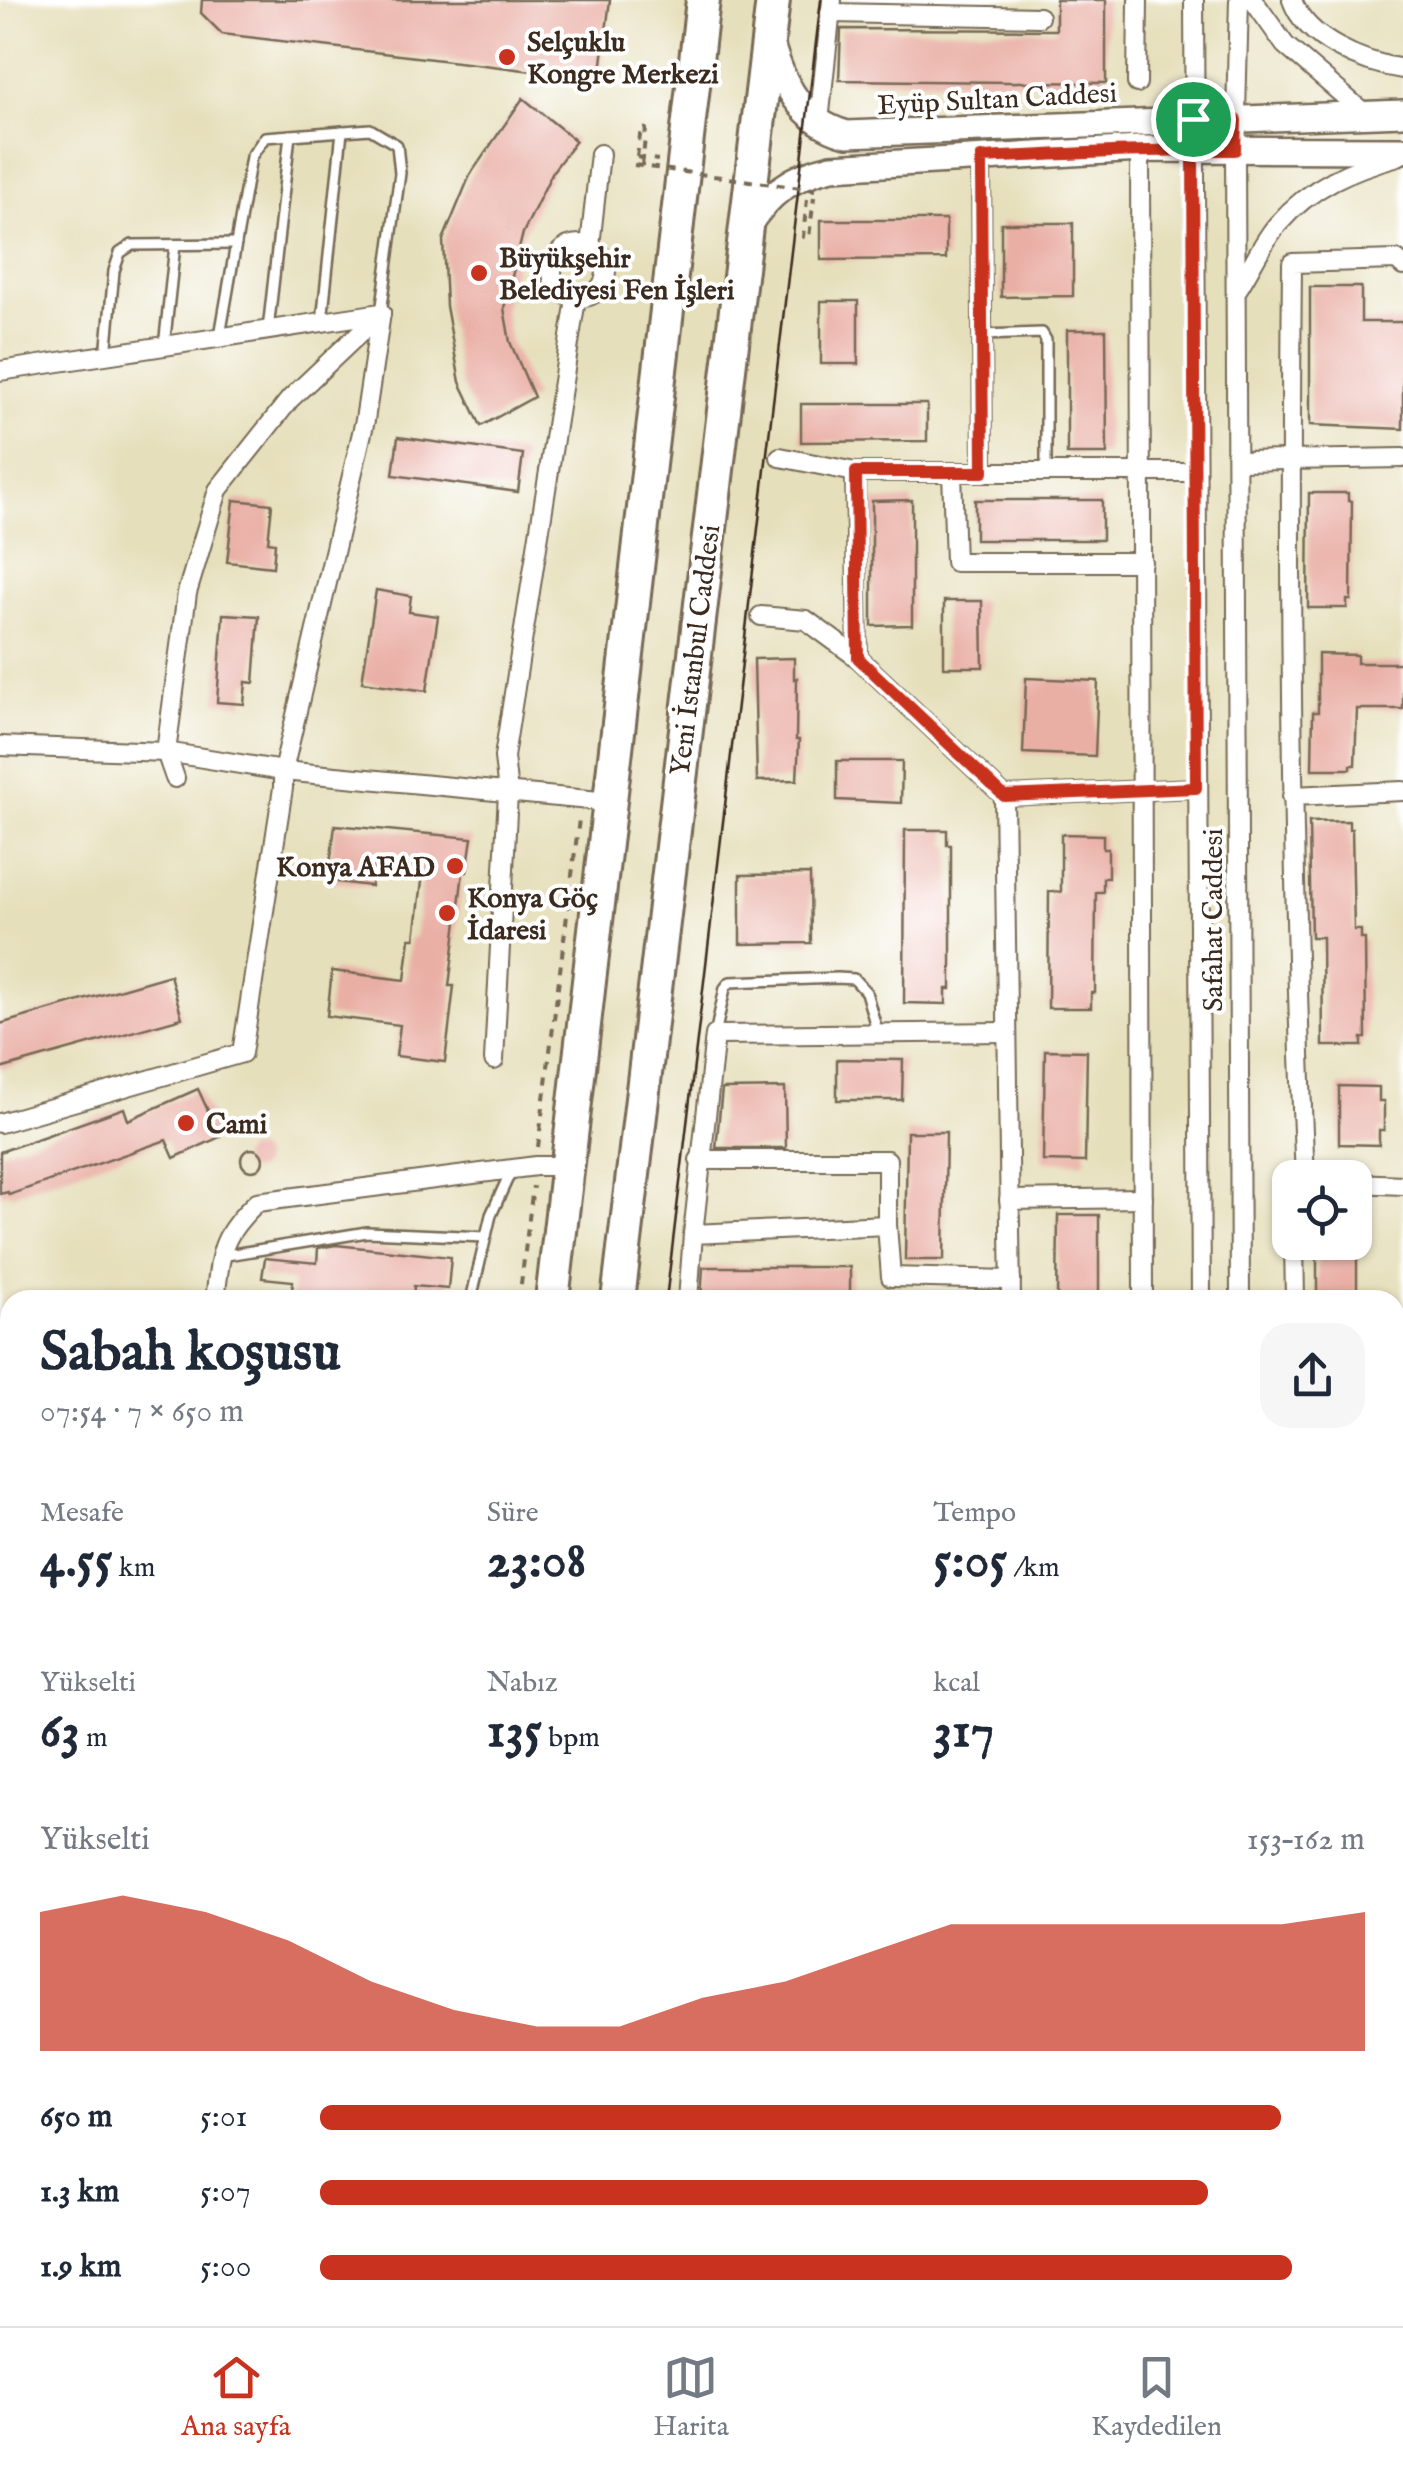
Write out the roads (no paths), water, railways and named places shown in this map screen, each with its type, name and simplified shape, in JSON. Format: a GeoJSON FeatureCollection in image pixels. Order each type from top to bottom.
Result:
{"type":"FeatureCollection","features":[{"type":"Feature","properties":{"kind":"highway"},"geometry":{"type":"LineString","coordinates":[[553,1290],[703,0]]}},
{"type":"Feature","properties":{"kind":"highway","name":"Yeni İstanbul Caddesi"},"geometry":{"type":"LineString","coordinates":[[619,1290],[773,0]]}},
{"type":"Feature","properties":{"kind":"main road"},"geometry":{"type":"LineString","coordinates":[[769,34],[787,87],[798,104],[819,122]]}},
{"type":"Feature","properties":{"kind":"main road","name":"Eyüp Sultan Caddesi"},"geometry":{"type":"LineString","coordinates":[[819,122],[833,130],[861,134],[1403,113]]}},
{"type":"Feature","properties":{"kind":"main road"},"geometry":{"type":"LineString","coordinates":[[744,231],[780,187],[817,170],[1140,150],[1403,152]]}},
{"type":"Feature","properties":{"kind":"street"},"geometry":{"type":"LineString","coordinates":[[1136,83],[1138,0]]}},
{"type":"Feature","properties":{"kind":"street","name":"Safahat Caddesi"},"geometry":{"type":"LineString","coordinates":[[1194,0],[1200,1290]]}},
{"type":"Feature","properties":{"kind":"street","name":"Safahat Caddesi"},"geometry":{"type":"LineString","coordinates":[[1239,0],[1235,150],[1240,1290]]}},
{"type":"Feature","properties":{"kind":"street"},"geometry":{"type":"LineString","coordinates":[[1253,0],[1285,45],[1364,113]]}},
{"type":"Feature","properties":{"kind":"street"},"geometry":{"type":"LineString","coordinates":[[1292,0],[1298,19],[1348,52],[1403,69]]}},
{"type":"Feature","properties":{"kind":"street"},"geometry":{"type":"LineString","coordinates":[[819,122],[831,6],[1039,17]]}},
{"type":"Feature","properties":{"kind":"street"},"geometry":{"type":"LineString","coordinates":[[1140,150],[1143,1290]]}},
{"type":"Feature","properties":{"kind":"street"},"geometry":{"type":"LineString","coordinates":[[1237,290],[1276,225],[1312,192],[1350,170],[1403,152]]}},
{"type":"Feature","properties":{"kind":"street"},"geometry":{"type":"LineString","coordinates":[[590,246],[600,154]]}},
{"type":"Feature","properties":{"kind":"street"},"geometry":{"type":"LineString","coordinates":[[981,158],[983,472]]}},
{"type":"Feature","properties":{"kind":"street"},"geometry":{"type":"LineString","coordinates":[[574,244],[590,246],[602,256],[607,271],[603,286],[591,296],[576,299],[561,293],[552,280],[552,264],[560,250],[574,244]]}},
{"type":"Feature","properties":{"kind":"street"},"geometry":{"type":"LineString","coordinates":[[1304,1160],[1292,796],[1292,263],[1397,260],[1403,266]]}},
{"type":"Feature","properties":{"kind":"street"},"geometry":{"type":"LineString","coordinates":[[494,1060],[508,793],[504,757],[576,299]]}},
{"type":"Feature","properties":{"kind":"street"},"geometry":{"type":"LineString","coordinates":[[0,370],[381,313]]}},
{"type":"Feature","properties":{"kind":"street"},"geometry":{"type":"LineString","coordinates":[[175,778],[166,752],[187,593],[218,490],[290,399],[381,313]]}},
{"type":"Feature","properties":{"kind":"street"},"geometry":{"type":"LineString","coordinates":[[0,1123],[242,1053],[283,771],[364,420],[381,313]]}},
{"type":"Feature","properties":{"kind":"street"},"geometry":{"type":"LineString","coordinates":[[780,457],[856,472],[1194,472]]}},
{"type":"Feature","properties":{"kind":"street"},"geometry":{"type":"LineString","coordinates":[[1238,461],[1403,458]]}},
{"type":"Feature","properties":{"kind":"street"},"geometry":{"type":"LineString","coordinates":[[856,472],[858,658]]}},
{"type":"Feature","properties":{"kind":"street"},"geometry":{"type":"LineString","coordinates":[[952,472],[956,562],[1142,562]]}},
{"type":"Feature","properties":{"kind":"street"},"geometry":{"type":"LineString","coordinates":[[761,616],[806,620],[858,658],[1004,796],[1196,788]]}},
{"type":"Feature","properties":{"kind":"street"},"geometry":{"type":"LineString","coordinates":[[0,746],[166,752],[283,771],[610,802]]}},
{"type":"Feature","properties":{"kind":"street"},"geometry":{"type":"LineString","coordinates":[[1292,796],[1403,792]]}},
{"type":"Feature","properties":{"kind":"street"},"geometry":{"type":"LineString","coordinates":[[1004,796],[1011,1290]]}},
{"type":"Feature","properties":{"kind":"street"},"geometry":{"type":"LineString","coordinates":[[689,1290],[699,1160],[715,1035],[1006,1032]]}},
{"type":"Feature","properties":{"kind":"street"},"geometry":{"type":"LineString","coordinates":[[699,1160],[887,1160],[890,1278],[1011,1280]]}},
{"type":"Feature","properties":{"kind":"street"},"geometry":{"type":"LineString","coordinates":[[215,1290],[220,1256],[233,1224],[257,1202],[512,1169],[567,1166]]}},
{"type":"Feature","properties":{"kind":"street"},"geometry":{"type":"LineString","coordinates":[[1372,1184],[1403,1185]]}},
{"type":"Feature","properties":{"kind":"street"},"geometry":{"type":"LineString","coordinates":[[1010,1200],[1144,1198]]}},
{"type":"Feature","properties":{"kind":"street"},"geometry":{"type":"LineString","coordinates":[[693,1234],[887,1225]]}},
{"type":"Feature","properties":{"kind":"street"},"geometry":{"type":"LineString","coordinates":[[1294,1260],[1295,1290]]}},
{"type":"Feature","properties":{"kind":"lane"},"geometry":{"type":"LineString","coordinates":[[220,338],[251,157],[265,137],[370,130],[398,145],[400,173],[381,313]]}},
{"type":"Feature","properties":{"kind":"lane"},"geometry":{"type":"LineString","coordinates":[[322,322],[342,132]]}},
{"type":"Feature","properties":{"kind":"lane"},"geometry":{"type":"LineString","coordinates":[[268,330],[290,135]]}},
{"type":"Feature","properties":{"kind":"lane"},"geometry":{"type":"LineString","coordinates":[[106,356],[114,271],[120,253],[132,245],[236,244]]}},
{"type":"Feature","properties":{"kind":"lane"},"geometry":{"type":"LineString","coordinates":[[164,346],[175,245]]}},
{"type":"Feature","properties":{"kind":"lane"},"geometry":{"type":"LineString","coordinates":[[981,334],[1032,332],[1042,333],[1046,340],[1046,472]]}},
{"type":"Feature","properties":{"kind":"lane"},"geometry":{"type":"LineString","coordinates":[[715,1035],[724,988],[730,982],[838,978],[854,979],[866,992],[878,1034]]}},
{"type":"Feature","properties":{"kind":"lane"},"geometry":{"type":"LineString","coordinates":[[473,1290],[492,1215],[512,1169]]}},
{"type":"Feature","properties":{"kind":"lane"},"geometry":{"type":"LineString","coordinates":[[220,1256],[367,1232],[486,1236]]}},
{"type":"Feature","properties":{"kind":"tram line"},"geometry":{"type":"LineString","coordinates":[[667,1290],[821,0]]}},
{"type":"Feature","properties":{"kind":"place","name":"Selçuklu Kongre Merkezi"},"geometry":{"type":"Point","coordinates":[507,57]}},
{"type":"Feature","properties":{"kind":"place","name":"Büyükşehir Belediyesi Fen İşleri"},"geometry":{"type":"Point","coordinates":[479,273]}},
{"type":"Feature","properties":{"kind":"place","name":"Konya AFAD"},"geometry":{"type":"Point","coordinates":[455,866]}},
{"type":"Feature","properties":{"kind":"place","name":"Konya Göç İdaresi"},"geometry":{"type":"Point","coordinates":[447,913]}},
{"type":"Feature","properties":{"kind":"place","name":"Cami"},"geometry":{"type":"Point","coordinates":[186,1123]}}]}
